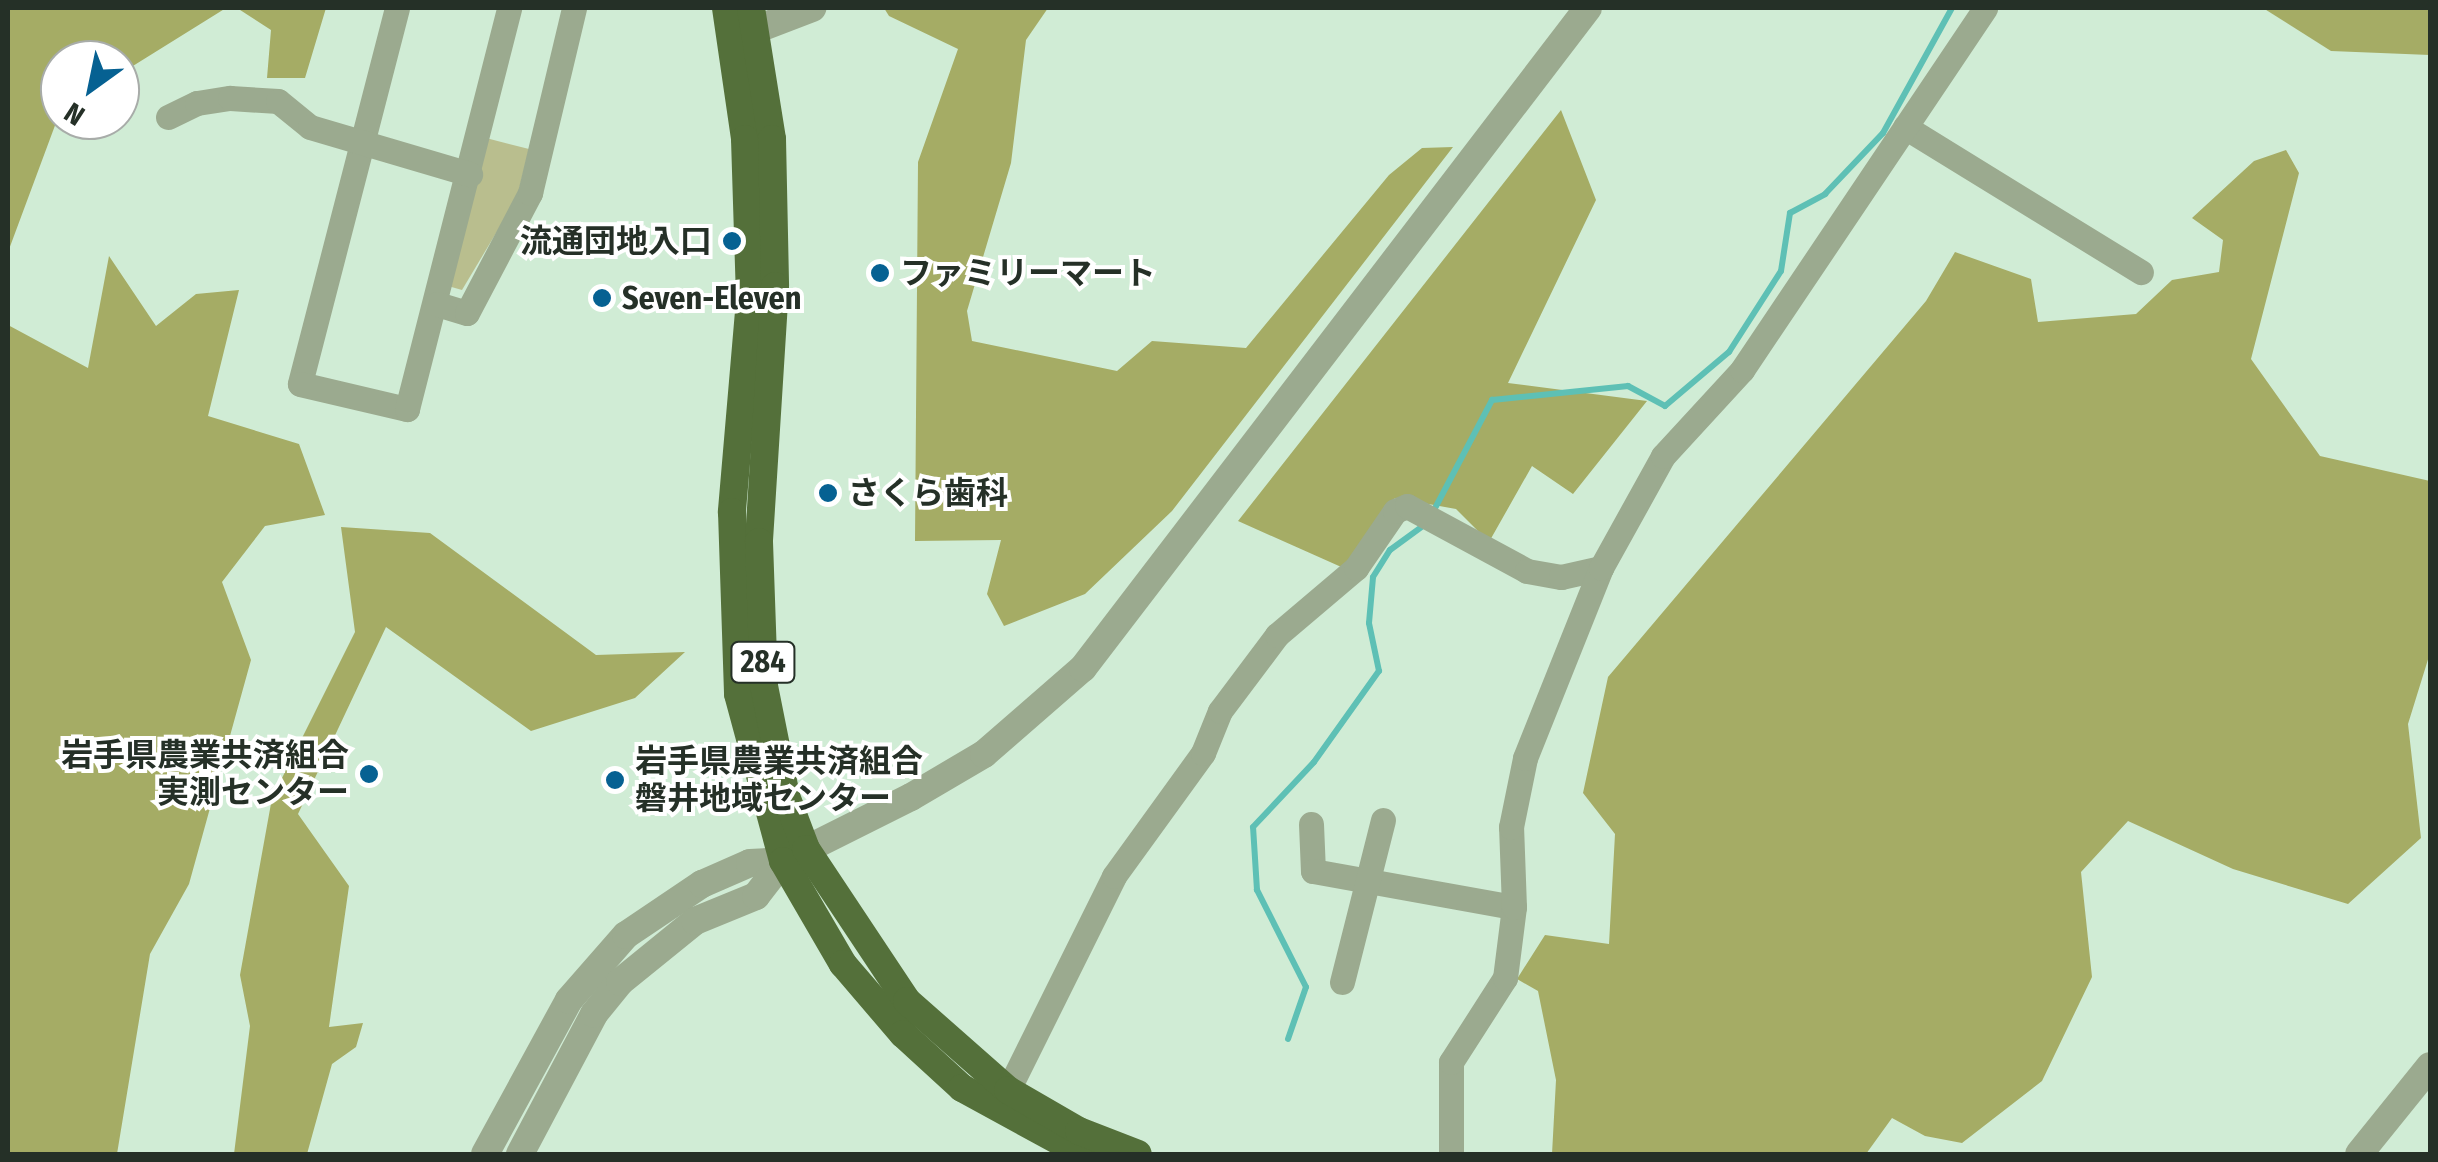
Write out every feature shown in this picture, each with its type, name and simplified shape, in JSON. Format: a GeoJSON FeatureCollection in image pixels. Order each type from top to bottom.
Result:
{"type":"FeatureCollection","features":[{"type":"Feature","properties":{"kind":"highway","name":"284"},"geometry":{"type":"LineString","coordinates":[[726,8],[747,25],[772,139],[775,286],[759,542],[764,686],[794,855],[843,964],[904,1034],[962,1088],[1083,1154]]}},
{"type":"Feature","properties":{"kind":"highway","name":"284"},"geometry":{"type":"LineString","coordinates":[[794,855],[907,1002],[1008,1090],[1079,1131],[1138,1154]]}},
{"type":"Feature","properties":{"kind":"street"},"geometry":{"type":"LineString","coordinates":[[397,8],[300,384],[407,410],[510,8]]}},
{"type":"Feature","properties":{"kind":"street"},"geometry":{"type":"LineString","coordinates":[[437,304],[467,314],[530,193],[574,8]]}},
{"type":"Feature","properties":{"kind":"street"},"geometry":{"type":"LineString","coordinates":[[747,25],[812,8]]}},
{"type":"Feature","properties":{"kind":"street"},"geometry":{"type":"LineString","coordinates":[[485,1154],[569,1000],[626,935],[702,884],[750,863],[794,855],[984,754],[1083,668],[1588,8]]}},
{"type":"Feature","properties":{"kind":"street"},"geometry":{"type":"LineString","coordinates":[[1451,1154],[1451,1062],[1505,978],[1514,907],[1511,828],[1525,758],[1601,568],[1663,456],[1742,370],[1985,8]]}},
{"type":"Feature","properties":{"kind":"street"},"geometry":{"type":"LineString","coordinates":[[168,117],[197,103],[256,97],[278,100],[310,127],[470,174]]}},
{"type":"Feature","properties":{"kind":"street"},"geometry":{"type":"LineString","coordinates":[[1905,127],[2141,272]]}},
{"type":"Feature","properties":{"kind":"street"},"geometry":{"type":"LineString","coordinates":[[1008,1090],[1114,876],[1203,752],[1220,710],[1277,636],[1356,568],[1396,511],[1408,506],[1526,571],[1562,577],[1601,568]]}},
{"type":"Feature","properties":{"kind":"street"},"geometry":{"type":"LineString","coordinates":[[1342,982],[1382,820]]}},
{"type":"Feature","properties":{"kind":"street"},"geometry":{"type":"LineString","coordinates":[[1311,824],[1313,870],[1514,907]]}},
{"type":"Feature","properties":{"kind":"street"},"geometry":{"type":"LineString","coordinates":[[520,1154],[594,1014],[620,982],[695,922],[756,896],[794,855]]}},
{"type":"Feature","properties":{"kind":"street"},"geometry":{"type":"LineString","coordinates":[[2360,1154],[2430,1066]]}},
{"type":"Feature","properties":{"kind":"green space"},"geometry":{"type":"Polygon","coordinates":[[[8,8],[226,8],[140,62],[140,40],[40,40],[40,140],[50,140],[8,252],[8,8]]]}},
{"type":"Feature","properties":{"kind":"green space"},"geometry":{"type":"Polygon","coordinates":[[[237,8],[326,8],[305,78],[267,78],[271,30],[237,8]]]}},
{"type":"Feature","properties":{"kind":"green space"},"geometry":{"type":"Polygon","coordinates":[[[884,8],[1048,8],[1026,40],[1011,163],[967,311],[972,341],[1117,371],[1152,341],[1246,348],[1389,175],[1422,148],[1453,147],[1172,511],[1085,594],[1004,626],[987,594],[1001,540],[915,541],[918,162],[958,49],[889,16],[884,8]]]}},
{"type":"Feature","properties":{"kind":"green space"},"geometry":{"type":"Polygon","coordinates":[[[2263,8],[2430,8],[2430,55],[2331,51],[2263,8]]]}},
{"type":"Feature","properties":{"kind":"green space"},"geometry":{"type":"Polygon","coordinates":[[[1561,110],[1596,200],[1508,383],[1647,401],[1573,494],[1532,466],[1489,542],[1456,509],[1395,498],[1348,570],[1238,521],[1561,110]]]}},
{"type":"Feature","properties":{"kind":"green space"},"geometry":{"type":"Polygon","coordinates":[[[486,138],[529,149],[517,198],[462,290],[448,286],[486,138]]]}},
{"type":"Feature","properties":{"kind":"green space"},"geometry":{"type":"Polygon","coordinates":[[[2286,150],[2299,173],[2251,359],[2320,456],[2430,481],[2430,653],[2408,724],[2421,838],[2348,904],[2233,869],[2128,821],[2081,872],[2092,977],[2042,1081],[1962,1143],[1925,1136],[1892,1118],[1866,1154],[1552,1154],[1556,1080],[1538,991],[1517,979],[1545,935],[1609,944],[1615,834],[1583,793],[1608,677],[1926,301],[1955,252],[2031,279],[2038,322],[2136,314],[2172,280],[2219,272],[2223,240],[2192,218],[2254,161],[2286,150]]]}},
{"type":"Feature","properties":{"kind":"green space"},"geometry":{"type":"Polygon","coordinates":[[[109,256],[156,326],[196,294],[239,290],[208,416],[299,444],[325,515],[265,526],[222,582],[251,660],[189,884],[150,954],[117,1154],[8,1154],[8,325],[88,368],[109,256]]]}},
{"type":"Feature","properties":{"kind":"green space"},"geometry":{"type":"Polygon","coordinates":[[[341,527],[430,533],[596,655],[685,652],[635,698],[531,731],[386,627],[298,814],[349,886],[329,1027],[363,1023],[356,1047],[332,1064],[307,1154],[234,1154],[250,1026],[240,975],[272,798],[355,632],[341,527]]]}},
{"type":"Feature","properties":{"kind":"waterway"},"geometry":{"type":"LineString","coordinates":[[1433,512],[1492,400],[1628,386],[1665,406],[1729,352],[1781,271],[1790,213],[1825,194],[1883,133],[1952,8]]}},
{"type":"Feature","properties":{"kind":"waterway"},"geometry":{"type":"LineString","coordinates":[[1288,1039],[1306,987],[1257,890],[1253,827],[1314,762],[1379,671],[1369,623],[1373,577],[1390,550],[1427,523]]}},
{"type":"Feature","properties":{"kind":"place","name":"流通団地入口"},"geometry":{"type":"Point","coordinates":[732,241]}},
{"type":"Feature","properties":{"kind":"place","name":"ファミリーマート"},"geometry":{"type":"Point","coordinates":[880,273]}},
{"type":"Feature","properties":{"kind":"place","name":"Seven-Eleven"},"geometry":{"type":"Point","coordinates":[602,298]}},
{"type":"Feature","properties":{"kind":"place","name":"さくら歯科"},"geometry":{"type":"Point","coordinates":[828,493]}},
{"type":"Feature","properties":{"kind":"place","name":"岩手県農業共済組合 実測センター"},"geometry":{"type":"Point","coordinates":[369,774]}},
{"type":"Feature","properties":{"kind":"place","name":"岩手県農業共済組合 磐井地域センター"},"geometry":{"type":"Point","coordinates":[615,780]}}]}
